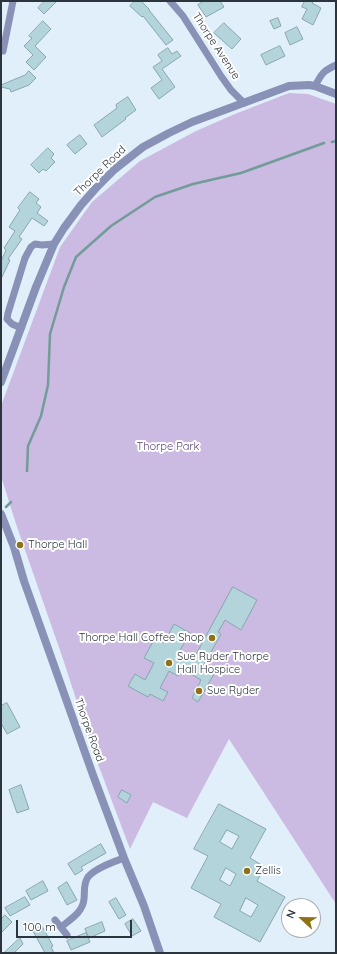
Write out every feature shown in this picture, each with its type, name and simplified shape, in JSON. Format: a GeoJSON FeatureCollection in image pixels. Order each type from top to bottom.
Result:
{"type":"FeatureCollection","features":[{"type":"Feature","properties":{"kind":"street"},"geometry":{"type":"LineString","coordinates":[[3,51],[13,1]]}},
{"type":"Feature","properties":{"kind":"street","name":"Thorpe Avenue"},"geometry":{"type":"LineString","coordinates":[[170,1],[183,16],[221,76],[244,103]]}},
{"type":"Feature","properties":{"kind":"street"},"geometry":{"type":"LineString","coordinates":[[315,86],[321,74],[336,66]]}},
{"type":"Feature","properties":{"kind":"street","name":"Thorpe Road"},"geometry":{"type":"LineString","coordinates":[[1,382],[36,287],[54,244],[70,219],[86,199],[115,169],[143,147],[169,133],[289,86],[302,84],[315,86],[336,94]]}},
{"type":"Feature","properties":{"kind":"street"},"geometry":{"type":"LineString","coordinates":[[21,328],[12,324],[7,319],[25,258],[31,247],[35,244],[54,244]]}},
{"type":"Feature","properties":{"kind":"street","name":"Thorpe Road"},"geometry":{"type":"LineString","coordinates":[[1,514],[93,775],[124,858],[144,906],[160,953]]}},
{"type":"Feature","properties":{"kind":"street"},"geometry":{"type":"LineString","coordinates":[[61,927],[78,914],[83,907],[84,886],[94,871],[124,858]]}},
{"type":"Feature","properties":{"kind":"street"},"geometry":{"type":"LineString","coordinates":[[55,920],[67,935]]}},
{"type":"Feature","properties":{"kind":"green space","name":"Thorpe Park"},"geometry":{"type":"Polygon","coordinates":[[[289,93],[308,94],[336,104],[336,904],[229,739],[187,818],[153,802],[130,849],[92,748],[1,476],[1,406],[60,247],[92,202],[140,161],[196,131],[289,93]]]}},
{"type":"Feature","properties":{"kind":"building"},"geometry":{"type":"Polygon","coordinates":[[[45,1],[57,1],[44,14],[38,8],[45,1]]]}},
{"type":"Feature","properties":{"kind":"building"},"geometry":{"type":"Polygon","coordinates":[[[135,1],[141,1],[149,9],[173,40],[166,45],[143,16],[142,17],[130,6],[135,1]]]}},
{"type":"Feature","properties":{"kind":"building"},"geometry":{"type":"Polygon","coordinates":[[[204,1],[220,1],[224,7],[206,17],[198,5],[204,1]]]}},
{"type":"Feature","properties":{"kind":"building"},"geometry":{"type":"Polygon","coordinates":[[[305,1],[314,1],[312,3],[321,8],[313,25],[302,19],[307,9],[302,7],[305,1]]]}},
{"type":"Feature","properties":{"kind":"building"},"geometry":{"type":"Polygon","coordinates":[[[278,18],[281,26],[274,29],[270,21],[278,18]]]}},
{"type":"Feature","properties":{"kind":"building"},"geometry":{"type":"Polygon","coordinates":[[[43,21],[51,29],[35,46],[46,57],[34,70],[26,62],[33,55],[24,46],[32,38],[29,36],[43,21]]]}},
{"type":"Feature","properties":{"kind":"building"},"geometry":{"type":"Polygon","coordinates":[[[224,23],[241,39],[232,49],[214,33],[224,23]]]}},
{"type":"Feature","properties":{"kind":"building"},"geometry":{"type":"Polygon","coordinates":[[[297,27],[303,39],[290,45],[285,33],[297,27]]]}},
{"type":"Feature","properties":{"kind":"building"},"geometry":{"type":"Polygon","coordinates":[[[280,46],[285,56],[266,65],[261,55],[280,46]]]}},
{"type":"Feature","properties":{"kind":"building"},"geometry":{"type":"Polygon","coordinates":[[[168,48],[172,54],[177,51],[181,56],[162,69],[175,87],[159,99],[151,88],[162,80],[153,67],[162,61],[158,55],[168,48]]]}},
{"type":"Feature","properties":{"kind":"building"},"geometry":{"type":"Polygon","coordinates":[[[29,71],[36,78],[29,85],[11,92],[10,89],[1,87],[1,85],[25,75],[29,71]]]}},
{"type":"Feature","properties":{"kind":"building"},"geometry":{"type":"Polygon","coordinates":[[[128,97],[136,110],[102,137],[94,125],[117,108],[116,105],[128,97]]]}},
{"type":"Feature","properties":{"kind":"building"},"geometry":{"type":"Polygon","coordinates":[[[80,135],[87,144],[75,154],[67,145],[80,135]]]}},
{"type":"Feature","properties":{"kind":"building"},"geometry":{"type":"Polygon","coordinates":[[[48,148],[54,154],[51,158],[55,162],[46,171],[43,169],[39,173],[31,165],[48,148]]]}},
{"type":"Feature","properties":{"kind":"building"},"geometry":{"type":"Polygon","coordinates":[[[30,192],[39,199],[36,203],[41,207],[37,213],[48,221],[44,226],[32,218],[19,237],[22,239],[8,259],[10,260],[1,279],[1,261],[6,250],[4,248],[15,231],[9,227],[20,210],[18,208],[30,192]]]}},
{"type":"Feature","properties":{"kind":"building"},"geometry":{"type":"Polygon","coordinates":[[[233,587],[257,600],[241,630],[225,620],[218,632],[221,634],[202,668],[214,674],[198,702],[192,698],[201,680],[182,669],[178,676],[169,671],[160,688],[168,692],[163,701],[150,694],[148,697],[128,686],[135,674],[145,680],[154,663],[144,658],[155,638],[164,643],[174,624],[190,633],[179,652],[193,659],[233,587]]]}},
{"type":"Feature","properties":{"kind":"building"},"geometry":{"type":"Polygon","coordinates":[[[7,703],[20,727],[7,734],[1,723],[1,706],[7,703]]]}},
{"type":"Feature","properties":{"kind":"building"},"geometry":{"type":"Polygon","coordinates":[[[21,785],[29,809],[17,813],[9,790],[21,785]]]}},
{"type":"Feature","properties":{"kind":"building"},"geometry":{"type":"Polygon","coordinates":[[[122,790],[131,795],[127,803],[118,797],[122,790]]]}},
{"type":"Feature","properties":{"kind":"building","name":"Zellis"},"geometry":{"type":"Polygon","coordinates":[[[219,804],[266,829],[250,858],[265,867],[257,881],[285,897],[281,898],[281,904],[260,942],[214,917],[221,904],[191,888],[208,856],[194,849],[219,804]],[[227,830],[220,842],[232,849],[239,836],[227,830]],[[226,868],[220,880],[230,886],[236,874],[226,868]],[[246,898],[240,911],[251,917],[258,905],[246,898]]]}},
{"type":"Feature","properties":{"kind":"building"},"geometry":{"type":"Polygon","coordinates":[[[101,844],[106,853],[81,867],[83,870],[75,875],[68,864],[101,844]]]}},
{"type":"Feature","properties":{"kind":"building"},"geometry":{"type":"Polygon","coordinates":[[[43,881],[48,891],[31,900],[26,891],[43,881]]]}},
{"type":"Feature","properties":{"kind":"building"},"geometry":{"type":"Polygon","coordinates":[[[67,882],[77,900],[67,905],[58,888],[67,882]]]}},
{"type":"Feature","properties":{"kind":"building"},"geometry":{"type":"Polygon","coordinates":[[[25,897],[30,905],[10,916],[5,908],[25,897]]]}},
{"type":"Feature","properties":{"kind":"building"},"geometry":{"type":"Polygon","coordinates":[[[116,898],[126,915],[119,919],[109,902],[116,898]]]}},
{"type":"Feature","properties":{"kind":"building"},"geometry":{"type":"Polygon","coordinates":[[[5,915],[12,922],[1,933],[1,920],[5,915]]]}},
{"type":"Feature","properties":{"kind":"building"},"geometry":{"type":"Polygon","coordinates":[[[133,919],[141,931],[132,936],[125,924],[133,919]]]}},
{"type":"Feature","properties":{"kind":"building"},"geometry":{"type":"Polygon","coordinates":[[[102,922],[105,931],[89,938],[85,929],[102,922]]]}},
{"type":"Feature","properties":{"kind":"building"},"geometry":{"type":"Polygon","coordinates":[[[42,926],[53,946],[51,947],[54,953],[45,953],[33,931],[42,926]]]}},
{"type":"Feature","properties":{"kind":"building"},"geometry":{"type":"Polygon","coordinates":[[[86,933],[90,942],[71,950],[67,941],[86,933]]]}},
{"type":"Feature","properties":{"kind":"building"},"geometry":{"type":"Polygon","coordinates":[[[20,938],[23,944],[14,953],[4,953],[20,938]]]}},
{"type":"Feature","properties":{"kind":"waterway"},"geometry":{"type":"LineString","coordinates":[[332,142],[336,141]]}},
{"type":"Feature","properties":{"kind":"waterway"},"geometry":{"type":"LineString","coordinates":[[27,471],[28,446],[41,416],[48,385],[50,334],[64,287],[76,257],[111,226],[155,197],[193,184],[241,173],[324,143]]}},
{"type":"Feature","properties":{"kind":"waterway"},"geometry":{"type":"LineString","coordinates":[[6,507],[11,502]]}},
{"type":"Feature","properties":{"kind":"place","name":"Thorpe Hall"},"geometry":{"type":"Point","coordinates":[20,545]}},
{"type":"Feature","properties":{"kind":"place","name":"Thorpe Hall Coffee Shop"},"geometry":{"type":"Point","coordinates":[212,638]}},
{"type":"Feature","properties":{"kind":"place","name":"Sue Ryder Thorpe Hall Hospice"},"geometry":{"type":"Point","coordinates":[169,663]}},
{"type":"Feature","properties":{"kind":"place","name":"Sue Ryder"},"geometry":{"type":"Point","coordinates":[199,691]}},
{"type":"Feature","properties":{"kind":"place","name":"Zellis"},"geometry":{"type":"Point","coordinates":[247,871]}}]}
